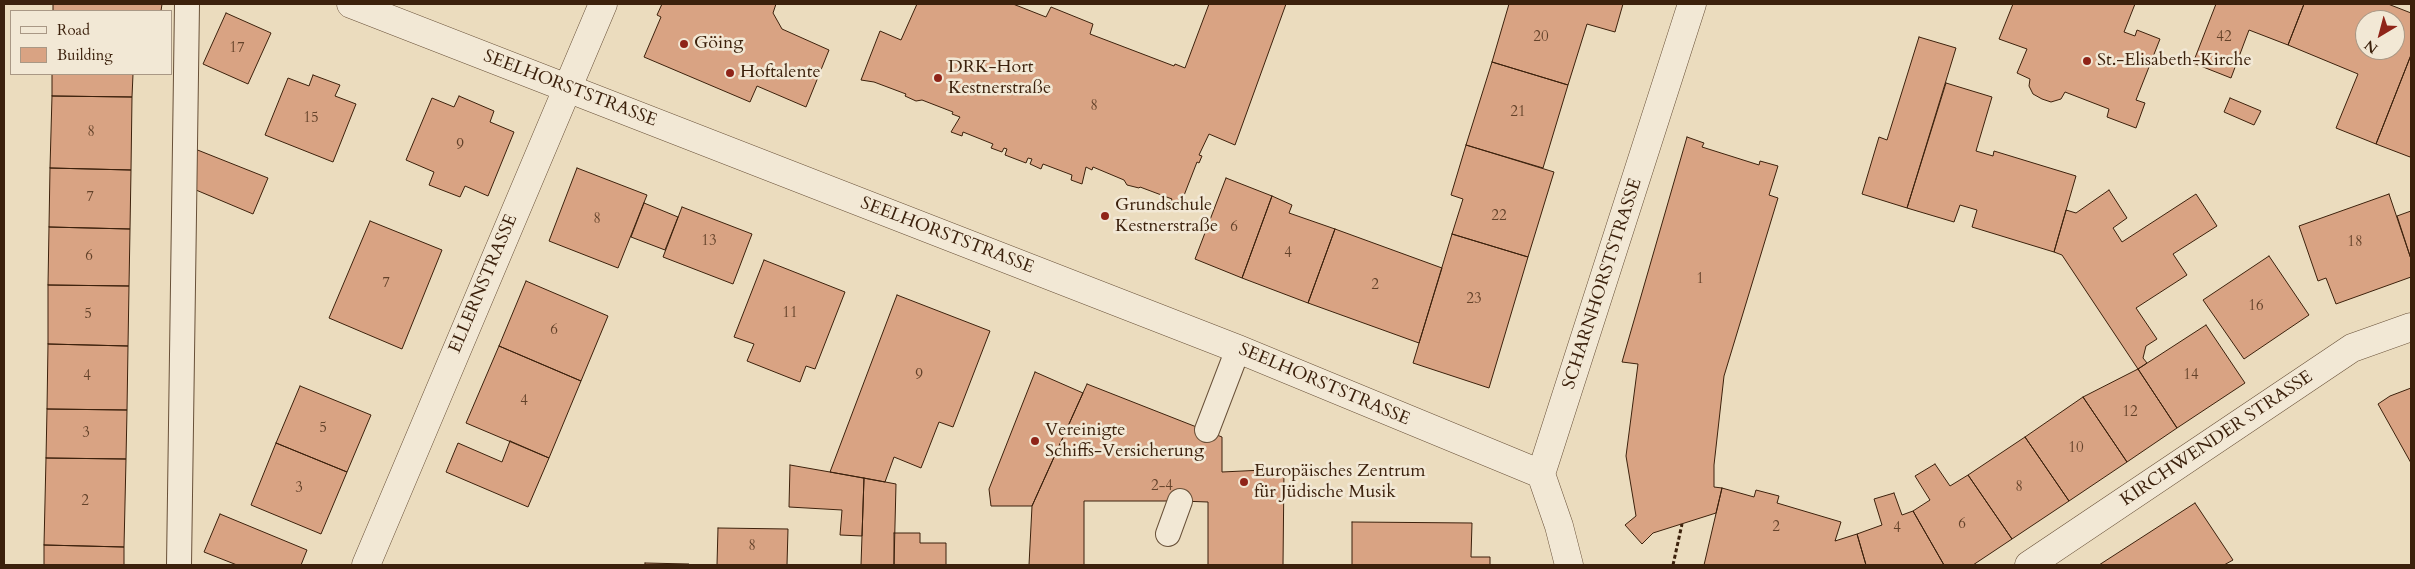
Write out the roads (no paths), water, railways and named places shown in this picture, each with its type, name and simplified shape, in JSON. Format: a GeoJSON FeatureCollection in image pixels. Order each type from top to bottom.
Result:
{"type":"FeatureCollection","features":[{"type":"Feature","properties":{"kind":"street","name":"SEELHORSTSTRASSE"},"geometry":{"type":"LineString","coordinates":[[351,4],[1238,349],[1541,474]]}},
{"type":"Feature","properties":{"kind":"street","name":"ELLERNSTRASSE"},"geometry":{"type":"LineString","coordinates":[[366,565],[603,4]]}},
{"type":"Feature","properties":{"kind":"street","name":"SCHARNHORSTSTRASSE"},"geometry":{"type":"LineString","coordinates":[[1541,474],[1692,4]]}},
{"type":"Feature","properties":{"kind":"street","name":"KIRCHWENDER STRASSE"},"geometry":{"type":"LineString","coordinates":[[2029,565],[2352,348],[2411,327]]}},
{"type":"Feature","properties":{"kind":"street"},"geometry":{"type":"LineString","coordinates":[[1541,474],[1559,526],[1569,565]]}},
{"type":"Feature","properties":{"kind":"lane"},"geometry":{"type":"LineString","coordinates":[[179,565],[187,4]]}},
{"type":"Feature","properties":{"kind":"lane"},"geometry":{"type":"LineString","coordinates":[[1207,430],[1238,349]]}},
{"type":"Feature","properties":{"kind":"lane"},"geometry":{"type":"LineString","coordinates":[[1168,534],[1180,501]]}},
{"type":"Feature","properties":{"kind":"place","name":"Göing"},"geometry":{"type":"Point","coordinates":[684,44]}},
{"type":"Feature","properties":{"kind":"place","name":"St.-Elisabeth-Kirche"},"geometry":{"type":"Point","coordinates":[2087,61]}},
{"type":"Feature","properties":{"kind":"place","name":"Hoftalente"},"geometry":{"type":"Point","coordinates":[730,73]}},
{"type":"Feature","properties":{"kind":"place","name":"DRK-Hort Kestnerstraße"},"geometry":{"type":"Point","coordinates":[938,78]}},
{"type":"Feature","properties":{"kind":"place","name":"Grundschule Kestnerstraße"},"geometry":{"type":"Point","coordinates":[1105,216]}},
{"type":"Feature","properties":{"kind":"place","name":"Vereinigte Schiffs-Versicherung"},"geometry":{"type":"Point","coordinates":[1035,441]}},
{"type":"Feature","properties":{"kind":"place","name":"Europäisches Zentrum für Jüdische Musik"},"geometry":{"type":"Point","coordinates":[1244,482]}}]}
